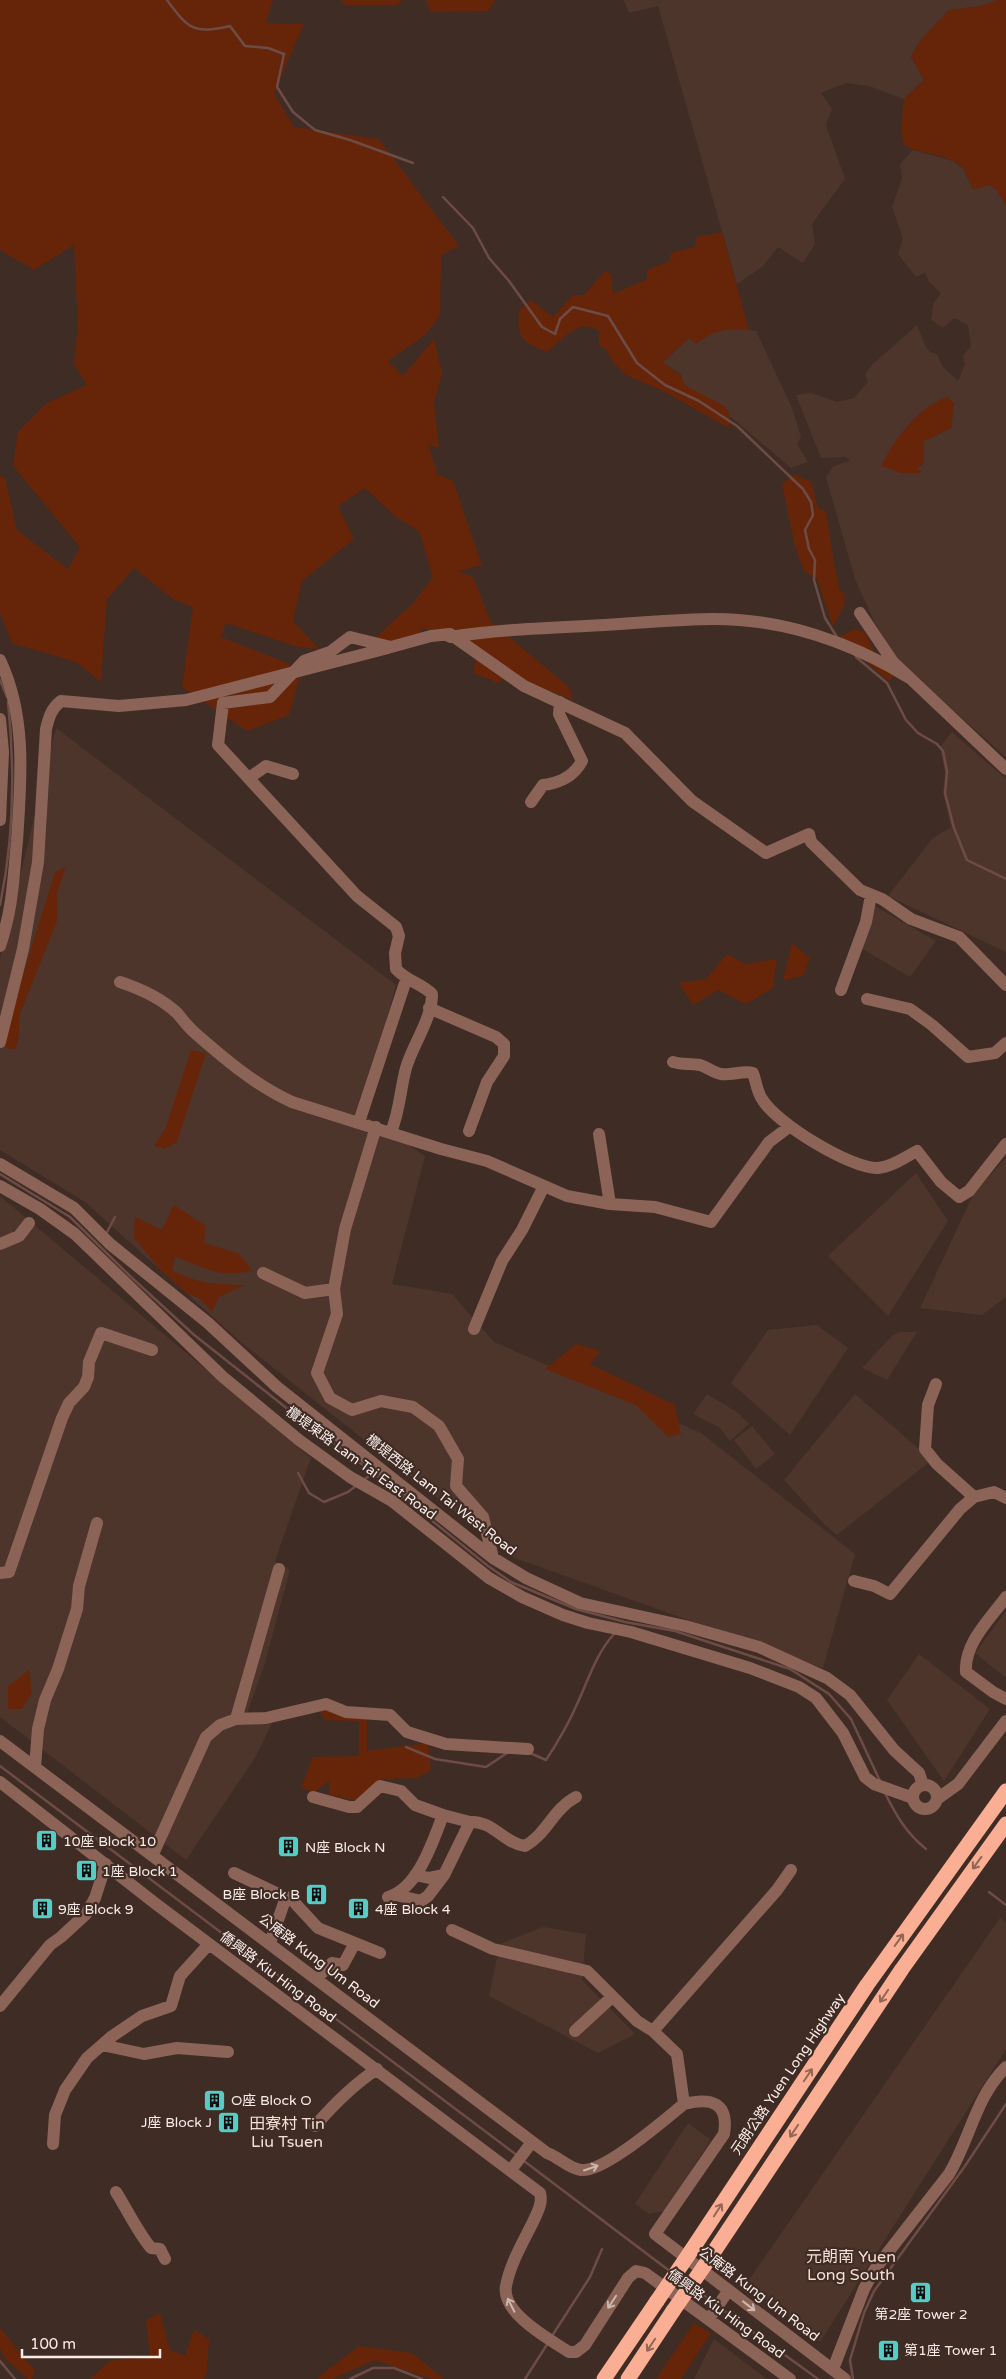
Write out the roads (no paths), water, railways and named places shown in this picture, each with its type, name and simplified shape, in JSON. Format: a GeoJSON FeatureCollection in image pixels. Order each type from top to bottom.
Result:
{"type":"FeatureCollection","features":[{"type":"Feature","properties":{"kind":"highway","name":"元朗公路 Yuen Long Highway"},"geometry":{"type":"LineString","coordinates":[[604,2379],[867,1985],[1006,1791]]}},
{"type":"Feature","properties":{"kind":"highway"},"geometry":{"type":"LineString","coordinates":[[628,2379],[896,1977],[1006,1824]]}},
{"type":"Feature","properties":{"kind":"street"},"geometry":{"type":"LineString","coordinates":[[860,613],[894,662],[908,677],[1006,768]]}},
{"type":"Feature","properties":{"kind":"street"},"geometry":{"type":"LineString","coordinates":[[0,1042],[23,949],[37,872],[48,723],[54,706],[61,701],[119,706],[186,700],[390,647],[496,631],[716,619],[773,624],[834,642],[870,656],[908,677]]}},
{"type":"Feature","properties":{"kind":"street"},"geometry":{"type":"LineString","coordinates":[[391,1132],[401,1102],[406,1068],[429,1008],[432,994],[427,989],[406,980],[396,969],[394,962],[400,936],[396,927],[357,896],[218,745],[223,703],[270,697],[304,660],[330,652],[350,637],[391,647],[431,636],[450,634],[524,686],[625,733],[692,801],[766,853],[809,834],[811,842],[860,890],[882,899],[911,919],[959,937],[1006,985]]}},
{"type":"Feature","properties":{"kind":"street"},"geometry":{"type":"LineString","coordinates":[[0,660],[19,718],[21,781],[13,900],[0,946]]}},
{"type":"Feature","properties":{"kind":"street"},"geometry":{"type":"LineString","coordinates":[[531,802],[543,785],[556,783],[576,772],[582,761],[559,714],[560,702]]}},
{"type":"Feature","properties":{"kind":"street"},"geometry":{"type":"LineString","coordinates":[[0,719],[3,752],[0,820]]}},
{"type":"Feature","properties":{"kind":"street"},"geometry":{"type":"LineString","coordinates":[[249,778],[266,766],[292,774]]}},
{"type":"Feature","properties":{"kind":"street"},"geometry":{"type":"LineString","coordinates":[[841,990],[866,922],[871,895]]}},
{"type":"Feature","properties":{"kind":"street"},"geometry":{"type":"LineString","coordinates":[[360,1122],[406,980]]}},
{"type":"Feature","properties":{"kind":"street"},"geometry":{"type":"LineString","coordinates":[[120,982],[154,996],[176,1013],[193,1032],[243,1073],[272,1093],[292,1102],[487,1161],[567,1196],[610,1204],[654,1208],[711,1222],[769,1142],[789,1127]]}},
{"type":"Feature","properties":{"kind":"street"},"geometry":{"type":"LineString","coordinates":[[867,999],[910,1009],[932,1025],[968,1057],[995,1053],[1006,1043]]}},
{"type":"Feature","properties":{"kind":"street"},"geometry":{"type":"LineString","coordinates":[[429,1008],[496,1037],[504,1044],[504,1056],[487,1082],[469,1131]]}},
{"type":"Feature","properties":{"kind":"street"},"geometry":{"type":"LineString","coordinates":[[673,1062],[682,1065],[689,1063],[699,1065],[724,1075],[753,1073],[762,1099],[789,1127],[821,1147],[878,1168],[891,1165],[917,1151],[941,1182],[959,1197],[969,1191],[1006,1144]]}},
{"type":"Feature","properties":{"kind":"street"},"geometry":{"type":"LineString","coordinates":[[376,1127],[345,1229],[334,1289],[337,1314],[317,1373],[330,1398],[352,1410],[381,1401],[412,1407],[439,1426],[458,1459],[456,1486],[483,1517],[493,1558]]}},
{"type":"Feature","properties":{"kind":"street"},"geometry":{"type":"LineString","coordinates":[[599,1134],[610,1204]]}},
{"type":"Feature","properties":{"kind":"street","name":"欖堤西路 Lam Tai West Road"},"geometry":{"type":"LineString","coordinates":[[0,1164],[74,1208],[110,1244],[208,1323],[277,1387],[493,1558],[526,1578],[580,1603],[685,1626],[759,1647],[827,1678],[850,1695],[894,1750],[918,1772],[923,1786]]}},
{"type":"Feature","properties":{"kind":"street","name":"欖堤東路 Lam Tai East Road"},"geometry":{"type":"LineString","coordinates":[[0,1186],[40,1208],[75,1234],[223,1377],[299,1440],[350,1477],[392,1501],[490,1578],[522,1597],[563,1615],[631,1632],[750,1668],[799,1687],[816,1698],[843,1733],[865,1777],[874,1784],[913,1798]]}},
{"type":"Feature","properties":{"kind":"street"},"geometry":{"type":"LineString","coordinates":[[474,1329],[502,1261],[522,1230],[544,1186]]}},
{"type":"Feature","properties":{"kind":"street"},"geometry":{"type":"LineString","coordinates":[[0,1244],[18,1236],[29,1223]]}},
{"type":"Feature","properties":{"kind":"street"},"geometry":{"type":"LineString","coordinates":[[262,1273],[305,1293],[334,1289]]}},
{"type":"Feature","properties":{"kind":"street"},"geometry":{"type":"LineString","coordinates":[[0,1574],[9,1572],[36,1473],[69,1403],[86,1382],[89,1362],[101,1333],[152,1350]]}},
{"type":"Feature","properties":{"kind":"street"},"geometry":{"type":"LineString","coordinates":[[936,1384],[928,1405],[925,1448],[937,1464],[974,1497]]}},
{"type":"Feature","properties":{"kind":"street"},"geometry":{"type":"LineString","coordinates":[[854,1581],[874,1586],[890,1594],[960,1509],[974,1497],[994,1492],[1006,1498]]}},
{"type":"Feature","properties":{"kind":"street"},"geometry":{"type":"LineString","coordinates":[[35,1767],[38,1729],[45,1700],[58,1669],[77,1609],[79,1586],[97,1523]]}},
{"type":"Feature","properties":{"kind":"street"},"geometry":{"type":"LineString","coordinates":[[236,1719],[279,1570]]}},
{"type":"Feature","properties":{"kind":"street"},"geometry":{"type":"LineString","coordinates":[[1006,1596],[970,1646],[965,1659],[966,1672],[1006,1699]]}},
{"type":"Feature","properties":{"kind":"street"},"geometry":{"type":"LineString","coordinates":[[153,1854],[206,1737],[220,1725],[236,1719],[266,1718],[326,1704],[346,1712],[390,1715],[407,1732],[446,1744],[528,1749]]}},
{"type":"Feature","properties":{"kind":"street"},"geometry":{"type":"LineString","coordinates":[[937,1799],[934,1789],[923,1786],[915,1792],[913,1798],[916,1806],[923,1810],[934,1806],[937,1799],[958,1784],[1006,1721]]}},
{"type":"Feature","properties":{"kind":"street","name":"公庵路 Kung Um Road"},"geometry":{"type":"LineString","coordinates":[[0,1741],[153,1854],[532,2142],[547,2153],[577,2169],[590,2169],[620,2154],[684,2104],[697,2101],[712,2103],[721,2108],[726,2119],[724,2134],[655,2234],[839,2375]]}},
{"type":"Feature","properties":{"kind":"street","name":"僑興路 Kiu Hing Road"},"geometry":{"type":"LineString","coordinates":[[0,1782],[210,1944],[540,2193],[540,2207],[510,2270],[505,2288],[507,2299],[516,2314],[569,2352],[576,2352],[585,2344],[628,2278],[636,2271],[645,2272],[790,2379]]}},
{"type":"Feature","properties":{"kind":"street"},"geometry":{"type":"LineString","coordinates":[[313,1797],[349,1808],[357,1807],[380,1786],[401,1791],[415,1805],[443,1815],[470,1822],[484,1823],[516,1844],[525,1846],[537,1838],[560,1807],[576,1798]]}},
{"type":"Feature","properties":{"kind":"street"},"geometry":{"type":"LineString","coordinates":[[443,1815],[422,1866],[392,1896],[421,1901],[428,1896],[444,1875],[470,1822]]}},
{"type":"Feature","properties":{"kind":"street"},"geometry":{"type":"LineString","coordinates":[[0,2006],[18,1987],[50,1944],[61,1937],[86,1914],[95,1898],[106,1864]]}},
{"type":"Feature","properties":{"kind":"street"},"geometry":{"type":"LineString","coordinates":[[653,2030],[777,1890],[791,1870]]}},
{"type":"Feature","properties":{"kind":"street"},"geometry":{"type":"LineString","coordinates":[[234,1873],[298,1904],[318,1928],[380,1953]]}},
{"type":"Feature","properties":{"kind":"street"},"geometry":{"type":"LineString","coordinates":[[415,1875],[429,1878],[444,1875]]}},
{"type":"Feature","properties":{"kind":"street"},"geometry":{"type":"LineString","coordinates":[[270,1943],[286,1897]]}},
{"type":"Feature","properties":{"kind":"street"},"geometry":{"type":"LineString","coordinates":[[452,1930],[492,1949],[587,1971],[636,2021],[653,2030],[677,2054],[684,2104]]}},
{"type":"Feature","properties":{"kind":"street"},"geometry":{"type":"LineString","coordinates":[[317,1978],[332,1963],[344,1964],[355,1943]]}},
{"type":"Feature","properties":{"kind":"street"},"geometry":{"type":"LineString","coordinates":[[53,2144],[55,2115],[64,2090],[87,2058],[102,2045],[150,2012],[162,2011],[171,2006],[180,1976],[210,1944]]}},
{"type":"Feature","properties":{"kind":"street"},"geometry":{"type":"LineString","coordinates":[[575,2030],[612,1997]]}},
{"type":"Feature","properties":{"kind":"street"},"geometry":{"type":"LineString","coordinates":[[102,2045],[144,2054],[177,2048],[228,2052]]}},
{"type":"Feature","properties":{"kind":"street"},"geometry":{"type":"LineString","coordinates":[[839,2375],[864,2288],[875,2269],[949,2174],[957,2160],[988,2087],[1006,2067]]}},
{"type":"Feature","properties":{"kind":"street"},"geometry":{"type":"LineString","coordinates":[[315,2126],[339,2098],[378,2069]]}},
{"type":"Feature","properties":{"kind":"street"},"geometry":{"type":"LineString","coordinates":[[511,2170],[532,2142]]}},
{"type":"Feature","properties":{"kind":"street"},"geometry":{"type":"LineString","coordinates":[[116,2192],[132,2216],[141,2236],[151,2248],[160,2249],[165,2259]]}},
{"type":"Feature","properties":{"kind":"street"},"geometry":{"type":"LineString","coordinates":[[709,2319],[728,2291]]}},
{"type":"Feature","properties":{"kind":"waterway"},"geometry":{"type":"LineString","coordinates":[[167,0],[181,18],[193,27],[208,30],[230,26],[245,46],[268,48],[284,54],[277,87],[293,112],[315,130],[350,140],[413,163]]}},
{"type":"Feature","properties":{"kind":"waterway"},"geometry":{"type":"LineString","coordinates":[[443,197],[473,228],[489,258],[509,281],[542,327],[555,334],[560,319],[573,307],[608,316],[637,363],[665,385],[699,401],[737,426],[803,489],[811,502],[813,515],[805,530],[809,549],[815,560],[814,580],[825,618],[837,637]]}},
{"type":"Feature","properties":{"kind":"waterway"},"geometry":{"type":"LineString","coordinates":[[856,657],[887,683],[906,720],[918,733],[937,744],[943,751],[947,772],[945,793],[954,828],[967,860],[1006,879]]}},
{"type":"Feature","properties":{"kind":"waterway"},"geometry":{"type":"LineString","coordinates":[[0,680],[7,697]]}},
{"type":"Feature","properties":{"kind":"waterway"},"geometry":{"type":"LineString","coordinates":[[0,905],[5,880],[12,804],[12,753],[8,702]]}},
{"type":"Feature","properties":{"kind":"waterway"},"geometry":{"type":"LineString","coordinates":[[0,1174],[70,1217],[193,1334],[289,1410],[367,1468],[488,1566],[511,1582],[576,1609],[625,1622],[675,1631],[790,1669],[829,1694],[851,1719],[880,1781]]}},
{"type":"Feature","properties":{"kind":"waterway"},"geometry":{"type":"LineString","coordinates":[[106,1234],[115,1217]]}},
{"type":"Feature","properties":{"kind":"waterway"},"geometry":{"type":"LineString","coordinates":[[298,1473],[309,1493],[324,1502],[348,1492],[357,1485]]}},
{"type":"Feature","properties":{"kind":"waterway"},"geometry":{"type":"LineString","coordinates":[[363,1480],[374,1473]]}},
{"type":"Feature","properties":{"kind":"waterway"},"geometry":{"type":"LineString","coordinates":[[530,1753],[546,1760],[571,1717],[598,1658],[614,1634]]}},
{"type":"Feature","properties":{"kind":"waterway"},"geometry":{"type":"LineString","coordinates":[[406,1747],[435,1759],[486,1767],[507,1753]]}},
{"type":"Feature","properties":{"kind":"waterway"},"geometry":{"type":"LineString","coordinates":[[0,1766],[518,2156]]}},
{"type":"Feature","properties":{"kind":"waterway"},"geometry":{"type":"LineString","coordinates":[[885,1793],[902,1823],[926,1849]]}},
{"type":"Feature","properties":{"kind":"waterway"},"geometry":{"type":"LineString","coordinates":[[989,1892],[1006,1905]]}},
{"type":"Feature","properties":{"kind":"waterway"},"geometry":{"type":"LineString","coordinates":[[853,2379],[850,2360],[864,2313],[874,2291],[965,2166],[1006,2104]]}},
{"type":"Feature","properties":{"kind":"waterway"},"geometry":{"type":"LineString","coordinates":[[524,2161],[671,2272]]}},
{"type":"Feature","properties":{"kind":"waterway"},"geometry":{"type":"LineString","coordinates":[[552,2336],[590,2277],[602,2249]]}},
{"type":"Feature","properties":{"kind":"waterway"},"geometry":{"type":"LineString","coordinates":[[694,2288],[714,2303]]}},
{"type":"Feature","properties":{"kind":"waterway"},"geometry":{"type":"LineString","coordinates":[[720,2308],[818,2379]]}},
{"type":"Feature","properties":{"kind":"waterway"},"geometry":{"type":"LineString","coordinates":[[525,2379],[548,2343]]}},
{"type":"Feature","properties":{"kind":"waterway"},"geometry":{"type":"LineString","coordinates":[[0,2361],[15,2379]]}},
{"type":"Feature","properties":{"kind":"waterway"},"geometry":{"type":"LineString","coordinates":[[350,2379],[373,2368],[394,2368],[422,2379]]}},
{"type":"Feature","properties":{"kind":"place","name":"10座 Block 10"},"geometry":{"type":"Point","coordinates":[47,1841]}},
{"type":"Feature","properties":{"kind":"place","name":"N座 Block N"},"geometry":{"type":"Point","coordinates":[289,1847]}},
{"type":"Feature","properties":{"kind":"place","name":"1座 Block 1"},"geometry":{"type":"Point","coordinates":[86,1871]}},
{"type":"Feature","properties":{"kind":"place","name":"B座 Block B"},"geometry":{"type":"Point","coordinates":[316,1894]}},
{"type":"Feature","properties":{"kind":"place","name":"9座 Block 9"},"geometry":{"type":"Point","coordinates":[42,1909]}},
{"type":"Feature","properties":{"kind":"place","name":"4座 Block 4"},"geometry":{"type":"Point","coordinates":[359,1909]}},
{"type":"Feature","properties":{"kind":"place","name":"O座 Block O"},"geometry":{"type":"Point","coordinates":[215,2100]}},
{"type":"Feature","properties":{"kind":"place","name":"J座 Block J"},"geometry":{"type":"Point","coordinates":[228,2122]}},
{"type":"Feature","properties":{"kind":"place","name":"第2座 Tower 2"},"geometry":{"type":"Point","coordinates":[921,2292]}},
{"type":"Feature","properties":{"kind":"place","name":"第1座 Tower 1"},"geometry":{"type":"Point","coordinates":[888,2350]}},
{"type":"Feature","properties":{"kind":"district","name":"田寮村 Tin Liu Tsuen"},"geometry":{"type":"Point","coordinates":[287,2133]}},
{"type":"Feature","properties":{"kind":"district","name":"元朗南 Yuen Long South"},"geometry":{"type":"Point","coordinates":[851,2266]}}]}
